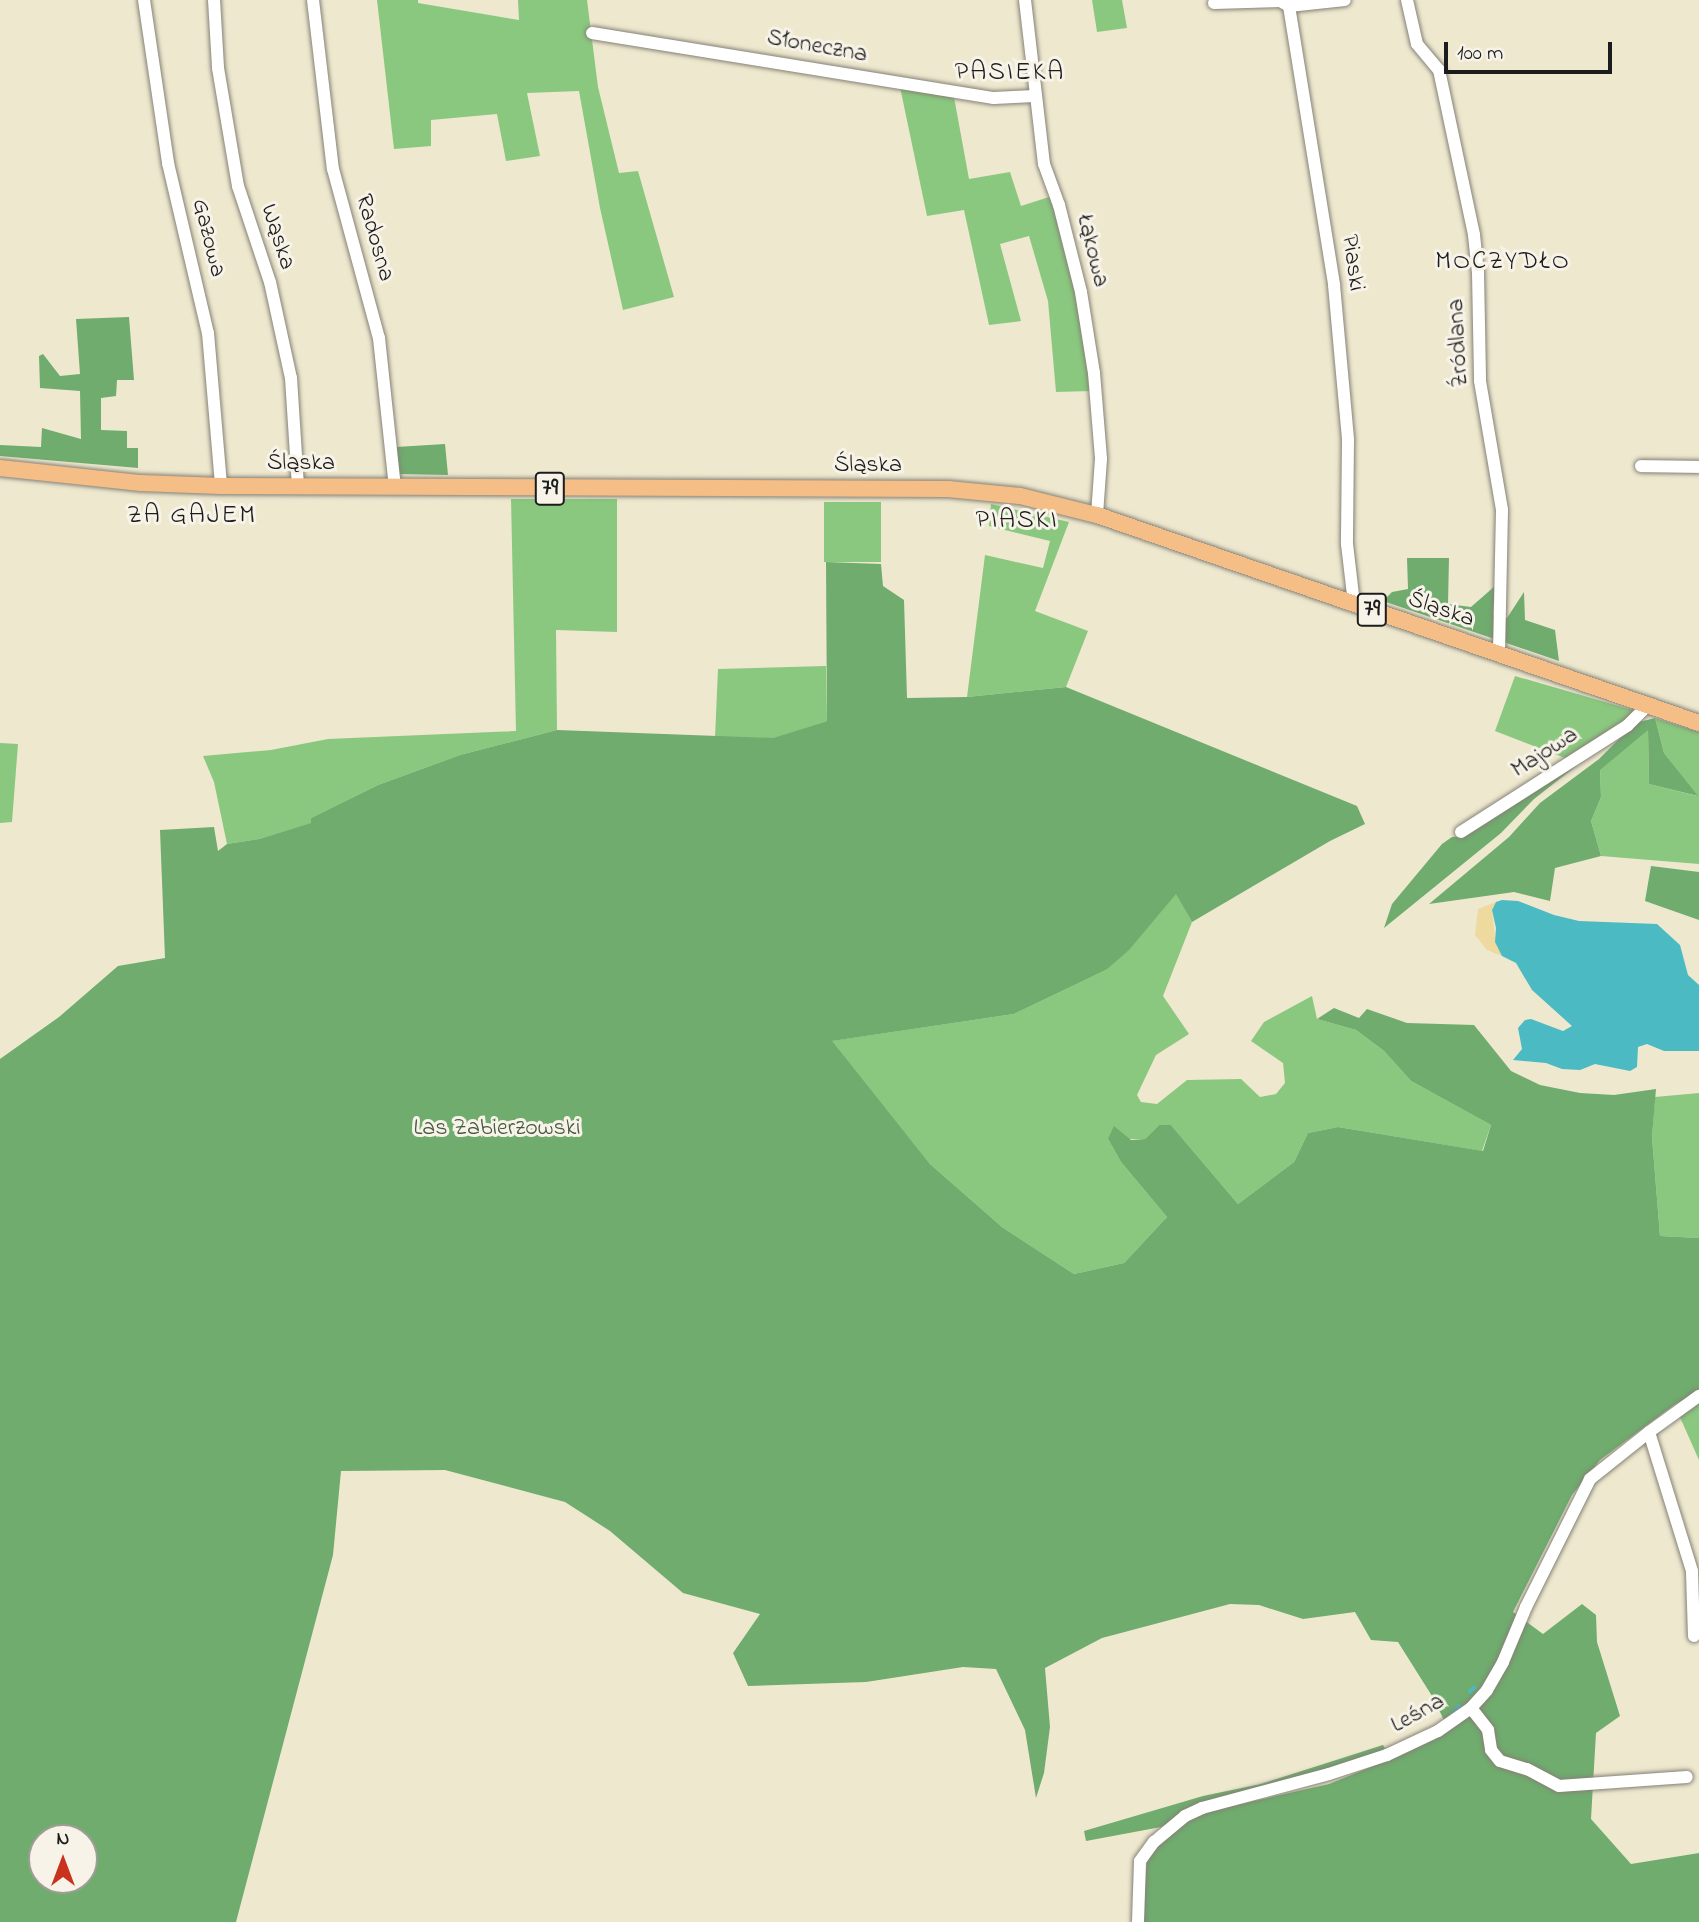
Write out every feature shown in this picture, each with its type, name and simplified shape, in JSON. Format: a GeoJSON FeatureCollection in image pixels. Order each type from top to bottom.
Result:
{"type":"FeatureCollection","features":[{"type":"Feature","properties":{"kind":"main road","name":"Śląska"},"geometry":{"type":"LineString","coordinates":[[0,468],[141,483],[221,486],[948,489],[1020,496],[1097,514],[1699,723]]}},
{"type":"Feature","properties":{"kind":"street","name":"Gazowa"},"geometry":{"type":"LineString","coordinates":[[144,0],[168,163],[208,333],[221,486]]}},
{"type":"Feature","properties":{"kind":"street","name":"Wąska"},"geometry":{"type":"LineString","coordinates":[[214,0],[218,68],[238,186],[270,282],[291,378],[298,487]]}},
{"type":"Feature","properties":{"kind":"street","name":"Radosna"},"geometry":{"type":"LineString","coordinates":[[313,0],[333,169],[379,338],[395,487]]}},
{"type":"Feature","properties":{"kind":"street","name":"Łąkowa"},"geometry":{"type":"LineString","coordinates":[[1026,0],[1034,96],[1044,164],[1059,205],[1081,292],[1094,373],[1101,460],[1097,514]]}},
{"type":"Feature","properties":{"kind":"street"},"geometry":{"type":"LineString","coordinates":[[1214,3],[1280,1],[1289,6],[1345,0]]}},
{"type":"Feature","properties":{"kind":"street","name":"Źródlana"},"geometry":{"type":"LineString","coordinates":[[1407,0],[1417,44],[1439,71],[1474,235],[1478,273],[1480,381],[1502,510],[1499,654]]}},
{"type":"Feature","properties":{"kind":"street","name":"Piaski"},"geometry":{"type":"LineString","coordinates":[[1289,6],[1334,285],[1348,440],[1347,544],[1354,604]]}},
{"type":"Feature","properties":{"kind":"street","name":"Słoneczna"},"geometry":{"type":"LineString","coordinates":[[592,33],[993,98],[1034,96]]}},
{"type":"Feature","properties":{"kind":"street"},"geometry":{"type":"LineString","coordinates":[[1641,466],[1699,467]]}},
{"type":"Feature","properties":{"kind":"street","name":"Majowa"},"geometry":{"type":"LineString","coordinates":[[1461,832],[1628,725],[1647,705]]}},
{"type":"Feature","properties":{"kind":"street","name":"Leśna"},"geometry":{"type":"LineString","coordinates":[[1138,1922],[1140,1861],[1154,1842],[1185,1816],[1202,1808],[1329,1774],[1387,1755],[1438,1731],[1471,1708],[1487,1690],[1503,1662],[1531,1596],[1590,1479],[1699,1396]]}},
{"type":"Feature","properties":{"kind":"street"},"geometry":{"type":"LineString","coordinates":[[1649,1432],[1692,1571],[1694,1636]]}},
{"type":"Feature","properties":{"kind":"street"},"geometry":{"type":"LineString","coordinates":[[1471,1708],[1488,1730],[1491,1750],[1500,1761],[1528,1769],[1559,1786],[1687,1777]]}},
{"type":"Feature","properties":{"kind":"green space"},"geometry":{"type":"Polygon","coordinates":[[[377,0],[418,0],[418,3],[519,20],[518,0],[587,0],[598,87],[619,173],[638,171],[674,297],[623,310],[600,208],[579,91],[527,93],[540,156],[506,161],[497,114],[431,120],[431,146],[394,149],[377,0]]]}},
{"type":"Feature","properties":{"kind":"green space"},"geometry":{"type":"Polygon","coordinates":[[[1092,0],[1122,0],[1127,28],[1097,32],[1092,0]]]}},
{"type":"Feature","properties":{"kind":"green space"},"geometry":{"type":"Polygon","coordinates":[[[900,87],[954,97],[969,179],[1010,172],[1021,206],[1049,197],[1063,234],[1091,391],[1056,392],[1048,301],[1029,236],[1000,244],[1021,321],[989,325],[964,210],[927,216],[900,87]]]}},
{"type":"Feature","properties":{"kind":"green space"},"geometry":{"type":"Polygon","coordinates":[[[129,317],[134,380],[117,380],[116,396],[101,398],[101,430],[127,431],[127,448],[138,448],[138,468],[0,456],[0,445],[41,447],[42,428],[81,439],[80,391],[40,388],[39,356],[43,354],[60,376],[80,374],[76,319],[129,317]]]}},
{"type":"Feature","properties":{"kind":"green space"},"geometry":{"type":"Polygon","coordinates":[[[445,444],[448,475],[397,474],[396,447],[445,444]]]}},
{"type":"Feature","properties":{"kind":"green space"},"geometry":{"type":"Polygon","coordinates":[[[511,499],[617,499],[617,632],[556,630],[557,730],[460,755],[378,785],[311,818],[312,823],[259,839],[227,844],[214,782],[203,756],[271,750],[328,739],[516,731],[511,499]]]}},
{"type":"Feature","properties":{"kind":"green space"},"geometry":{"type":"Polygon","coordinates":[[[824,502],[881,502],[881,562],[824,562],[824,502]]]}},
{"type":"Feature","properties":{"kind":"green space"},"geometry":{"type":"Polygon","coordinates":[[[991,504],[1069,522],[1035,611],[1088,631],[1066,687],[967,697],[985,555],[1043,568],[1050,541],[989,526],[991,504]]]}},
{"type":"Feature","properties":{"kind":"green space"},"geometry":{"type":"Polygon","coordinates":[[[1407,558],[1449,558],[1448,604],[1471,607],[1495,586],[1493,615],[1507,618],[1524,592],[1525,620],[1555,630],[1559,661],[1383,601],[1392,592],[1408,589],[1407,558]]]}},
{"type":"Feature","properties":{"kind":"green space","name":"Las Zabierzowski"},"geometry":{"type":"Polygon","coordinates":[[[826,562],[881,564],[883,586],[904,600],[907,698],[967,697],[1066,687],[1357,806],[1365,824],[1330,841],[1192,922],[1176,894],[1129,950],[1106,970],[1014,1014],[832,1041],[930,1164],[1002,1227],[1074,1274],[1124,1263],[1167,1217],[1121,1162],[1108,1139],[1114,1126],[1131,1140],[1145,1139],[1159,1125],[1171,1125],[1238,1204],[1294,1162],[1308,1133],[1338,1127],[1483,1151],[1491,1125],[1411,1081],[1384,1051],[1356,1030],[1317,1019],[1334,1008],[1359,1018],[1367,1009],[1407,1023],[1474,1025],[1511,1071],[1540,1085],[1580,1093],[1614,1095],[1656,1089],[1652,1137],[1660,1236],[1699,1238],[1699,1391],[1674,1405],[1600,1460],[1572,1495],[1513,1612],[1543,1634],[1582,1604],[1596,1615],[1597,1642],[1620,1716],[1596,1733],[1591,1819],[1631,1864],[1699,1853],[1699,1922],[1141,1922],[1147,1861],[1159,1842],[1182,1824],[1201,1813],[1329,1784],[1449,1730],[1432,1696],[1398,1642],[1371,1640],[1355,1612],[1303,1619],[1259,1605],[1230,1604],[1102,1638],[1045,1668],[1050,1727],[1044,1773],[1036,1798],[1025,1730],[996,1669],[963,1667],[866,1682],[748,1686],[733,1653],[760,1614],[683,1593],[610,1531],[565,1502],[445,1470],[341,1471],[333,1555],[236,1922],[0,1922],[0,1059],[59,1017],[118,966],[165,958],[160,830],[214,827],[218,851],[227,844],[259,839],[311,823],[311,818],[378,785],[460,755],[557,730],[773,738],[827,721],[826,562]]]}},
{"type":"Feature","properties":{"kind":"green space"},"geometry":{"type":"Polygon","coordinates":[[[826,666],[827,721],[774,738],[715,738],[718,669],[826,666]]]}},
{"type":"Feature","properties":{"kind":"green space"},"geometry":{"type":"Polygon","coordinates":[[[1515,676],[1636,711],[1622,723],[1565,758],[1495,731],[1515,676]]]}},
{"type":"Feature","properties":{"kind":"green space"},"geometry":{"type":"Polygon","coordinates":[[[1655,718],[1699,732],[1699,864],[1601,856],[1591,821],[1601,797],[1600,769],[1648,729],[1649,784],[1697,796],[1664,753],[1655,718]]]}},
{"type":"Feature","properties":{"kind":"green space"},"geometry":{"type":"Polygon","coordinates":[[[1655,718],[1664,753],[1698,796],[1649,784],[1648,730],[1600,770],[1601,797],[1591,821],[1601,856],[1555,868],[1550,901],[1514,892],[1429,904],[1509,837],[1540,803],[1599,759],[1635,723],[1655,718]]]}},
{"type":"Feature","properties":{"kind":"green space"},"geometry":{"type":"Polygon","coordinates":[[[0,743],[18,744],[12,822],[0,823],[0,743]]]}},
{"type":"Feature","properties":{"kind":"green space"},"geometry":{"type":"Polygon","coordinates":[[[1599,748],[1534,799],[1501,833],[1384,928],[1392,904],[1442,844],[1452,837],[1463,836],[1599,748]]]}},
{"type":"Feature","properties":{"kind":"green space"},"geometry":{"type":"Polygon","coordinates":[[[1651,866],[1699,872],[1699,920],[1645,901],[1651,866]]]}},
{"type":"Feature","properties":{"kind":"green space"},"geometry":{"type":"Polygon","coordinates":[[[1176,893],[1192,922],[1163,996],[1189,1034],[1156,1055],[1137,1095],[1141,1102],[1157,1104],[1187,1080],[1241,1079],[1260,1097],[1276,1094],[1285,1083],[1283,1063],[1251,1041],[1264,1022],[1312,996],[1317,1019],[1356,1030],[1384,1051],[1411,1081],[1491,1125],[1482,1151],[1338,1127],[1308,1133],[1294,1162],[1238,1204],[1171,1125],[1159,1125],[1145,1139],[1108,1139],[1121,1162],[1167,1217],[1124,1263],[1074,1274],[1002,1227],[930,1164],[831,1041],[1014,1014],[1106,970],[1176,893]]]}},
{"type":"Feature","properties":{"kind":"green space"},"geometry":{"type":"Polygon","coordinates":[[[1699,1093],[1699,1238],[1660,1236],[1652,1137],[1655,1097],[1699,1093]]]}},
{"type":"Feature","properties":{"kind":"green space"},"geometry":{"type":"Polygon","coordinates":[[[1699,1402],[1699,1460],[1679,1415],[1699,1402]]]}},
{"type":"Feature","properties":{"kind":"green space"},"geometry":{"type":"Polygon","coordinates":[[[1383,1745],[1387,1752],[1183,1814],[1161,1827],[1086,1841],[1084,1831],[1203,1796],[1261,1784],[1383,1745]]]}},
{"type":"Feature","properties":{"kind":"sand"},"geometry":{"type":"Polygon","coordinates":[[[1496,902],[1492,910],[1495,937],[1502,956],[1487,950],[1475,935],[1478,909],[1496,902]]]}},
{"type":"Feature","properties":{"kind":"water"},"geometry":{"type":"Polygon","coordinates":[[[1518,901],[1579,921],[1657,924],[1680,945],[1688,975],[1699,985],[1699,1051],[1664,1051],[1647,1044],[1638,1047],[1637,1067],[1630,1071],[1595,1064],[1580,1070],[1562,1069],[1546,1063],[1513,1060],[1522,1049],[1518,1028],[1525,1020],[1531,1019],[1563,1031],[1572,1026],[1532,990],[1516,963],[1502,956],[1495,942],[1496,928],[1492,910],[1496,902],[1518,901]]]}},
{"type":"Feature","properties":{"kind":"waterway"},"geometry":{"type":"LineString","coordinates":[[1470,1692],[1474,1688]]}},
{"type":"Feature","properties":{"kind":"waterway"},"geometry":{"type":"LineString","coordinates":[[1452,1715],[1459,1706]]}},
{"type":"Feature","properties":{"kind":"district","name":"PASIEKA"},"geometry":{"type":"Point","coordinates":[1010,74]}},
{"type":"Feature","properties":{"kind":"district","name":"MOCZYDŁO"},"geometry":{"type":"Point","coordinates":[1503,263]}},
{"type":"Feature","properties":{"kind":"district","name":"ZA GAJEM"},"geometry":{"type":"Point","coordinates":[192,517]}},
{"type":"Feature","properties":{"kind":"district","name":"PIASKI"},"geometry":{"type":"Point","coordinates":[1017,522]}}]}
